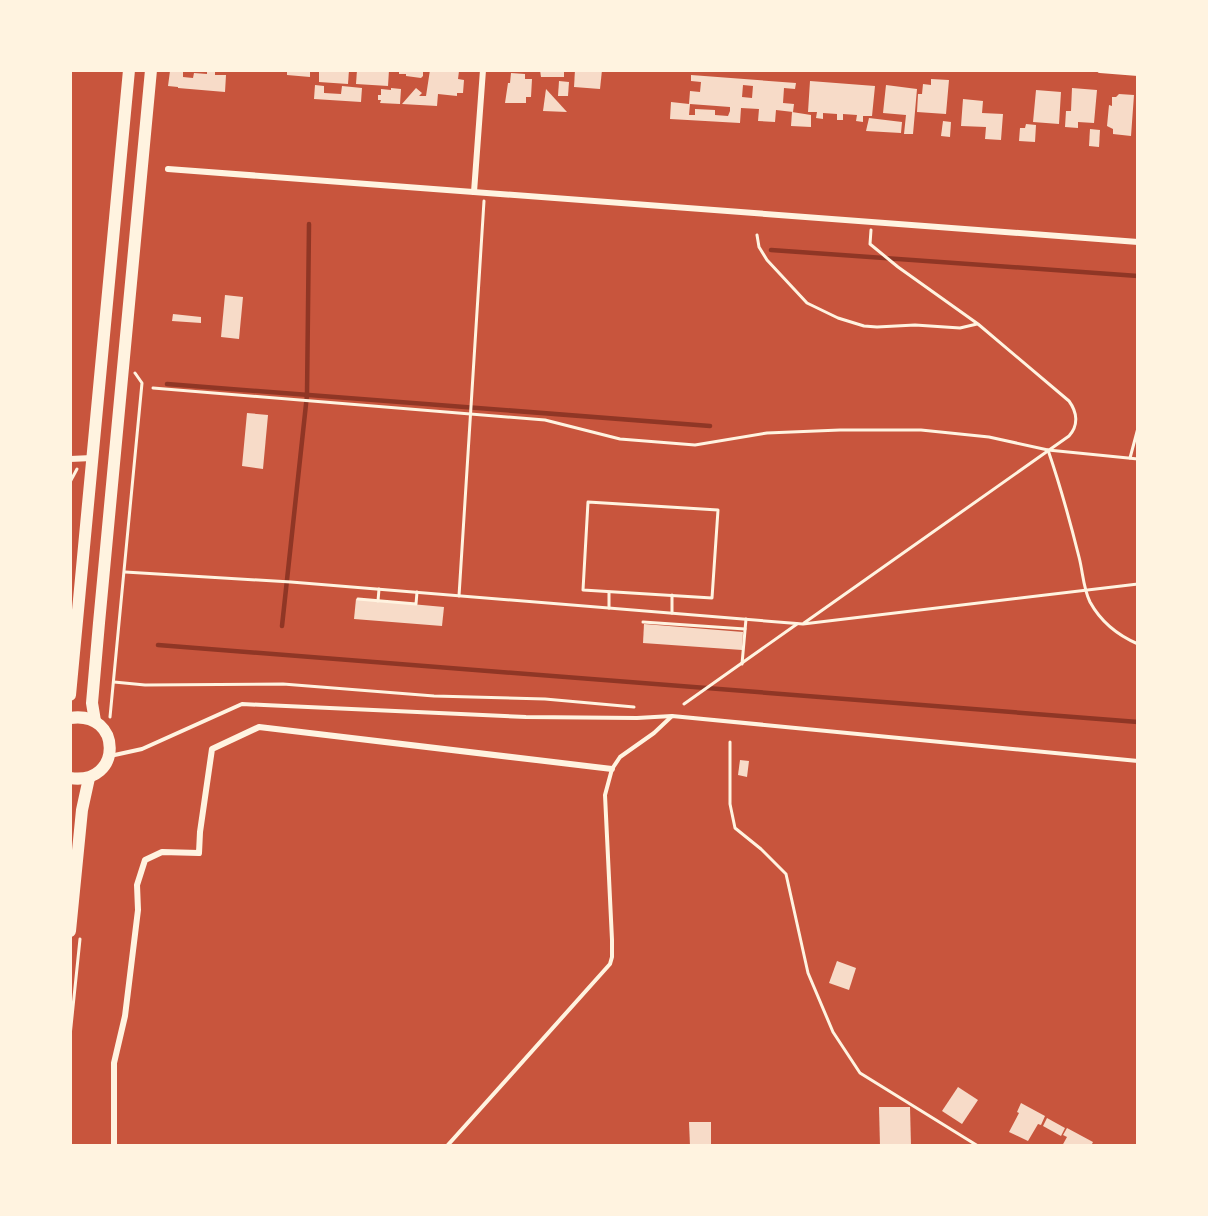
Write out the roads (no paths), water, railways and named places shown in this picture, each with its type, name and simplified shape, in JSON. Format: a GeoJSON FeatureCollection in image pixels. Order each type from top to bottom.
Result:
{"type":"FeatureCollection","features":[{"type":"Feature","properties":{"kind":"main road"},"geometry":{"type":"LineString","coordinates":[[70,695],[129,70]]}},
{"type":"Feature","properties":{"kind":"main road"},"geometry":{"type":"LineString","coordinates":[[95,721],[92,703],[151,70]]}},
{"type":"Feature","properties":{"kind":"main road"},"geometry":{"type":"LineString","coordinates":[[70,718],[87,718],[95,721],[103,728],[111,747],[110,757],[98,773],[89,778],[70,778]]}},
{"type":"Feature","properties":{"kind":"main road"},"geometry":{"type":"LineString","coordinates":[[70,930],[82,810],[89,778]]}},
{"type":"Feature","properties":{"kind":"street"},"geometry":{"type":"LineString","coordinates":[[474,192],[483,70]]}},
{"type":"Feature","properties":{"kind":"street"},"geometry":{"type":"LineString","coordinates":[[1101,70],[1137,73]]}},
{"type":"Feature","properties":{"kind":"street"},"geometry":{"type":"LineString","coordinates":[[168,169],[1137,242]]}},
{"type":"Feature","properties":{"kind":"street"},"geometry":{"type":"LineString","coordinates":[[70,459],[93,458]]}},
{"type":"Feature","properties":{"kind":"street"},"geometry":{"type":"LineString","coordinates":[[114,1146],[114,1063],[125,1016],[138,910],[137,885],[145,860],[162,852],[199,853],[212,749],[259,727],[612,769]]}},
{"type":"Feature","properties":{"kind":"lane"},"geometry":{"type":"LineString","coordinates":[[110,757],[141,749],[242,704],[526,717],[672,716],[1137,761]]}},
{"type":"Feature","properties":{"kind":"lane"},"geometry":{"type":"LineString","coordinates":[[447,1146],[610,964],[612,940],[605,795],[612,769],[620,758],[654,733],[672,716]]}},
{"type":"Feature","properties":{"kind":"waterway"},"geometry":{"type":"LineString","coordinates":[[282,626],[307,395],[309,224]]}},
{"type":"Feature","properties":{"kind":"waterway"},"geometry":{"type":"LineString","coordinates":[[771,250],[1138,276]]}},
{"type":"Feature","properties":{"kind":"waterway"},"geometry":{"type":"LineString","coordinates":[[167,384],[710,426]]}},
{"type":"Feature","properties":{"kind":"waterway"},"geometry":{"type":"LineString","coordinates":[[158,645],[1138,722]]}}]}
